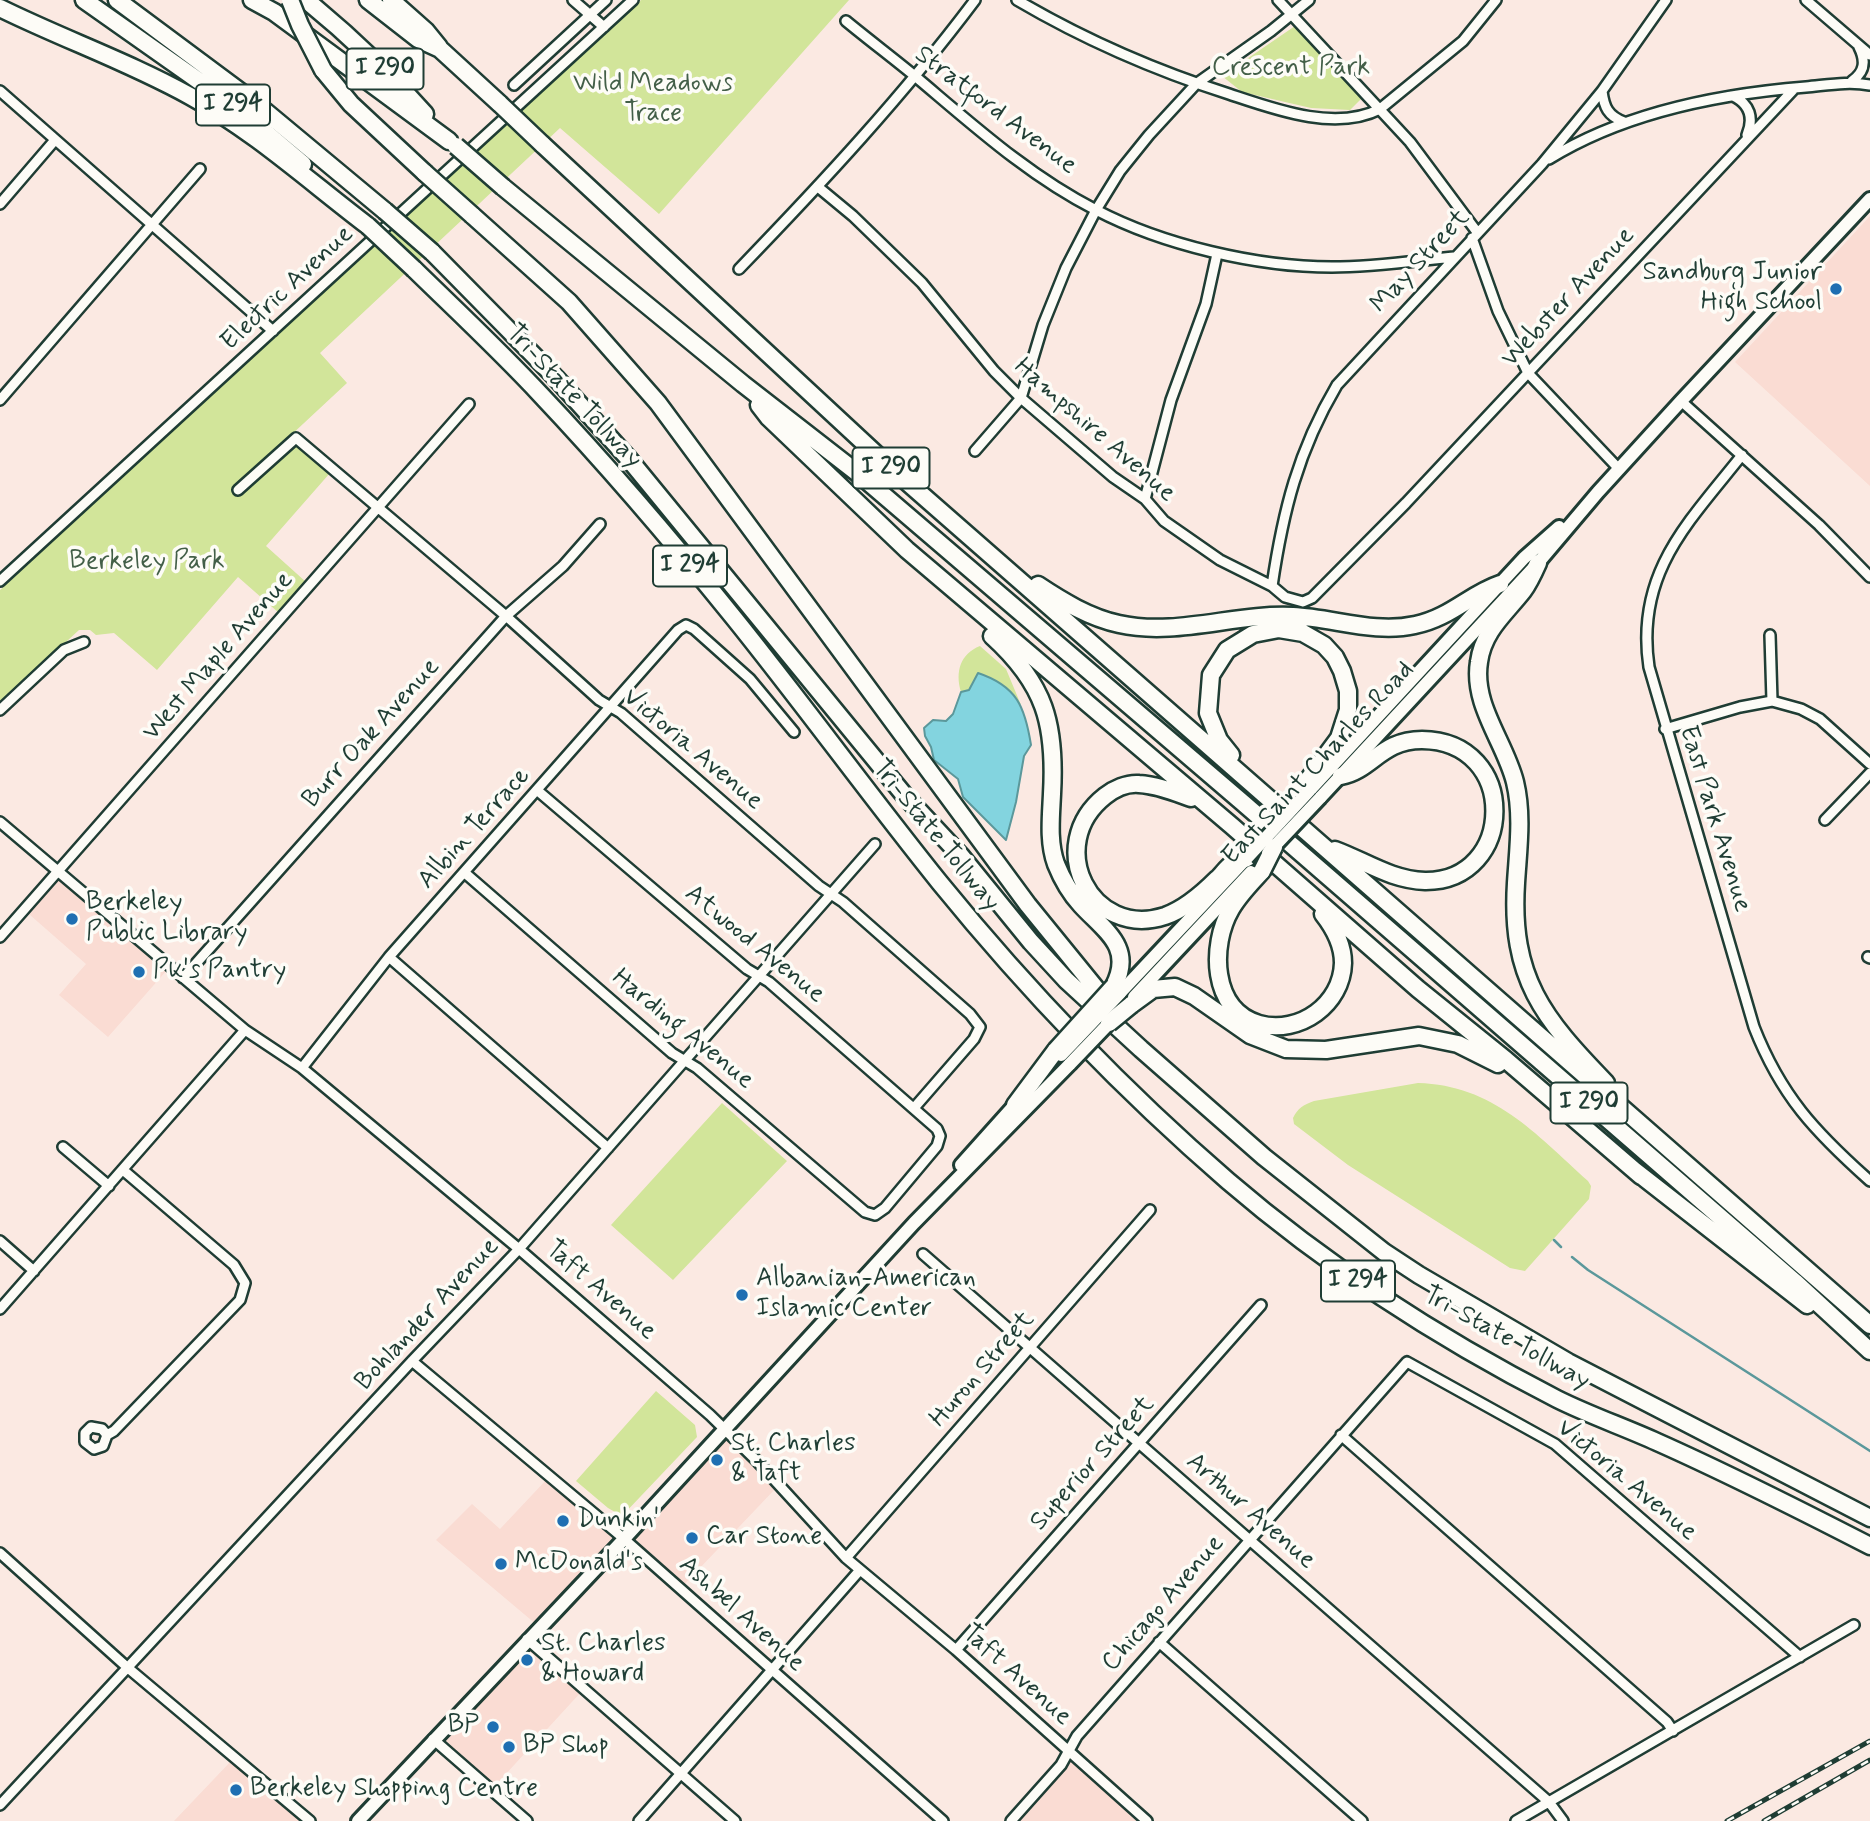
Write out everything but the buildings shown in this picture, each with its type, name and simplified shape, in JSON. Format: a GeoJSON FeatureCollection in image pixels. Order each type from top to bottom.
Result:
{"type":"FeatureCollection","features":[{"type":"Feature","properties":{"kind":"highway","name":"Tri-State Tollway"},"geometry":{"type":"LineString","coordinates":[[84,0],[233,105],[282,144],[537,390],[629,493],[734,619],[941,884],[1045,1004],[1115,1075],[1231,1184],[1348,1274],[1467,1349],[1561,1401],[1657,1441],[1870,1546]]}},
{"type":"Feature","properties":{"kind":"highway","name":"Tri-State Tollway"},"geometry":{"type":"LineString","coordinates":[[117,0],[254,102],[385,211],[432,252],[529,349],[675,513],[905,796],[961,856],[1031,942],[1066,980],[1264,1157],[1384,1252],[1419,1275],[1568,1362],[1870,1518]]}},
{"type":"Feature","properties":{"kind":"highway"},"geometry":{"type":"LineString","coordinates":[[252,0],[274,12],[453,143]]}},
{"type":"Feature","properties":{"kind":"highway"},"geometry":{"type":"LineString","coordinates":[[290,0],[323,71],[351,104],[569,302],[658,403],[1028,905],[1091,980],[1141,1049]]}},
{"type":"Feature","properties":{"kind":"highway","name":"I 290"},"geometry":{"type":"LineString","coordinates":[[306,0],[339,26],[385,69],[453,143],[503,187],[743,384],[860,475],[1231,793],[1784,1273],[1870,1351]]}},
{"type":"Feature","properties":{"kind":"highway","name":"I 290"},"geometry":{"type":"LineString","coordinates":[[368,0],[418,39],[440,49],[890,467],[1249,780],[1541,1040],[1870,1325]]}},
{"type":"Feature","properties":{"kind":"highway"},"geometry":{"type":"LineString","coordinates":[[391,0],[426,31],[440,49]]}},
{"type":"Feature","properties":{"kind":"highway"},"geometry":{"type":"LineString","coordinates":[[0,8],[190,96],[233,122],[368,226]]}},
{"type":"Feature","properties":{"kind":"highway"},"geometry":{"type":"LineString","coordinates":[[743,384],[769,418],[907,550],[1641,1176]]}},
{"type":"Feature","properties":{"kind":"highway"},"geometry":{"type":"LineString","coordinates":[[973,539],[1052,594],[1099,619],[1141,627],[1188,625],[1275,615],[1370,627],[1400,628],[1433,620],[1500,584]]}},
{"type":"Feature","properties":{"kind":"highway"},"geometry":{"type":"LineString","coordinates":[[907,550],[918,569],[1018,661],[1038,691],[1053,741],[1051,841],[1055,861],[1070,891],[1118,946],[1124,997],[1110,1023]]}},
{"type":"Feature","properties":{"kind":"highway"},"geometry":{"type":"LineString","coordinates":[[1538,563],[1525,588],[1483,641],[1478,664],[1478,683],[1483,703],[1510,768],[1518,796],[1515,919],[1520,956],[1531,987],[1552,1023],[1678,1157]]}},
{"type":"Feature","properties":{"kind":"highway"},"geometry":{"type":"LineString","coordinates":[[1249,780],[1219,740],[1208,713],[1211,675],[1227,650],[1254,634],[1287,629],[1311,636],[1329,650],[1342,671],[1348,691],[1348,710],[1339,738],[1312,791],[1294,807]]}},
{"type":"Feature","properties":{"kind":"highway"},"geometry":{"type":"LineString","coordinates":[[1325,847],[1396,877],[1428,881],[1449,876],[1469,865],[1483,850],[1493,828],[1496,804],[1487,778],[1467,755],[1448,744],[1425,740],[1400,743],[1383,751],[1353,773],[1341,776]]}},
{"type":"Feature","properties":{"kind":"highway"},"geometry":{"type":"LineString","coordinates":[[1203,803],[1169,790],[1138,784],[1125,785],[1111,791],[1088,812],[1080,827],[1076,845],[1080,875],[1089,892],[1105,908],[1117,914],[1139,918],[1165,916],[1201,895],[1232,864],[1255,865]]}},
{"type":"Feature","properties":{"kind":"highway"},"geometry":{"type":"LineString","coordinates":[[1274,847],[1255,865],[1225,920],[1217,964],[1227,997],[1241,1013],[1259,1024],[1284,1026],[1306,1020],[1321,1010],[1332,997],[1341,979],[1343,960],[1339,938],[1296,883]]}},
{"type":"Feature","properties":{"kind":"highway"},"geometry":{"type":"LineString","coordinates":[[1015,1105],[1124,997],[1153,989],[1175,987],[1194,996],[1250,1035],[1286,1049],[1326,1050],[1419,1036],[1458,1044],[1486,1056],[1508,1072],[1787,1290],[1855,1338]]}},
{"type":"Feature","properties":{"kind":"main road","name":"East Saint Charles Road"},"geometry":{"type":"LineString","coordinates":[[1312,791],[1341,776],[1538,563],[1681,401],[1870,200]]}},
{"type":"Feature","properties":{"kind":"main road","name":"East Saint Charles Road"},"geometry":{"type":"LineString","coordinates":[[1274,847],[1312,791],[1500,584],[1532,551],[1598,492]]}},
{"type":"Feature","properties":{"kind":"main road","name":"East Saint Charles Road"},"geometry":{"type":"LineString","coordinates":[[1124,997],[1255,865],[1294,807]]}},
{"type":"Feature","properties":{"kind":"main road"},"geometry":{"type":"LineString","coordinates":[[358,1821],[725,1430],[1062,1057],[1110,1023]]}},
{"type":"Feature","properties":{"kind":"main road"},"geometry":{"type":"LineString","coordinates":[[914,1223],[972,1152],[1015,1105]]}},
{"type":"Feature","properties":{"kind":"street"},"geometry":{"type":"LineString","coordinates":[[573,0],[604,27]]}},
{"type":"Feature","properties":{"kind":"street"},"geometry":{"type":"LineString","coordinates":[[514,85],[606,0]]}},
{"type":"Feature","properties":{"kind":"street","name":"Electric Avenue"},"geometry":{"type":"LineString","coordinates":[[0,581],[634,0]]}},
{"type":"Feature","properties":{"kind":"street"},"geometry":{"type":"LineString","coordinates":[[739,269],[818,187],[915,76],[975,0]]}},
{"type":"Feature","properties":{"kind":"street"},"geometry":{"type":"LineString","coordinates":[[1017,0],[1063,27],[1125,57],[1196,84],[1260,104],[1318,117],[1367,116],[1380,109],[1463,41],[1496,0]]}},
{"type":"Feature","properties":{"kind":"street"},"geometry":{"type":"LineString","coordinates":[[1278,0],[1429,165],[1475,235],[1498,312],[1528,373],[1619,469]]}},
{"type":"Feature","properties":{"kind":"street"},"geometry":{"type":"LineString","coordinates":[[975,451],[1021,398],[1036,344],[1057,287],[1096,210],[1120,171],[1196,84],[1309,0]]}},
{"type":"Feature","properties":{"kind":"street","name":"May Street"},"geometry":{"type":"LineString","coordinates":[[1272,586],[1289,492],[1303,451],[1324,406],[1346,372],[1542,164],[1602,91],[1666,0]]}},
{"type":"Feature","properties":{"kind":"street"},"geometry":{"type":"LineString","coordinates":[[1806,0],[1870,55]]}},
{"type":"Feature","properties":{"kind":"street","name":"Stratford Avenue"},"geometry":{"type":"LineString","coordinates":[[846,21],[992,141],[1096,210],[1145,231],[1217,254],[1334,268],[1454,257]]}},
{"type":"Feature","properties":{"kind":"street"},"geometry":{"type":"LineString","coordinates":[[1852,81],[1865,64],[1858,45]]}},
{"type":"Feature","properties":{"kind":"street"},"geometry":{"type":"LineString","coordinates":[[1542,164],[1568,148],[1624,122],[1646,115],[1733,96],[1852,81],[1870,85]]}},
{"type":"Feature","properties":{"kind":"street","name":"Webster Avenue"},"geometry":{"type":"LineString","coordinates":[[1373,537],[1795,88]]}},
{"type":"Feature","properties":{"kind":"street"},"geometry":{"type":"LineString","coordinates":[[0,91],[273,331]]}},
{"type":"Feature","properties":{"kind":"street"},"geometry":{"type":"LineString","coordinates":[[1602,91],[1604,107],[1615,119],[1624,122]]}},
{"type":"Feature","properties":{"kind":"street"},"geometry":{"type":"LineString","coordinates":[[1733,96],[1744,103],[1749,111],[1751,121],[1743,143]]}},
{"type":"Feature","properties":{"kind":"street"},"geometry":{"type":"LineString","coordinates":[[0,204],[55,140]]}},
{"type":"Feature","properties":{"kind":"street"},"geometry":{"type":"LineString","coordinates":[[0,400],[200,169]]}},
{"type":"Feature","properties":{"kind":"street","name":"Hampshire Avenue"},"geometry":{"type":"LineString","coordinates":[[818,187],[922,283],[994,371],[1021,398],[1113,477],[1145,499],[1164,521],[1220,561],[1272,586],[1291,600],[1303,602],[1312,598],[1373,537]]}},
{"type":"Feature","properties":{"kind":"street"},"geometry":{"type":"LineString","coordinates":[[1145,499],[1171,400],[1206,304],[1217,254]]}},
{"type":"Feature","properties":{"kind":"street"},"geometry":{"type":"LineString","coordinates":[[1681,401],[1837,541],[1870,577]]}},
{"type":"Feature","properties":{"kind":"street","name":"West Maple Avenue"},"geometry":{"type":"LineString","coordinates":[[0,937],[469,404]]}},
{"type":"Feature","properties":{"kind":"street","name":"Victoria Avenue"},"geometry":{"type":"LineString","coordinates":[[238,490],[296,438],[970,1014],[980,1027],[974,1039],[914,1108]]}},
{"type":"Feature","properties":{"kind":"street","name":"East Park Avenue"},"geometry":{"type":"LineString","coordinates":[[1742,455],[1671,547],[1653,587],[1646,650],[1651,680],[1754,1027],[1764,1051],[1799,1111],[1819,1134],[1870,1181]]}},
{"type":"Feature","properties":{"kind":"street","name":"Burr Oak Avenue"},"geometry":{"type":"LineString","coordinates":[[183,978],[506,616],[563,566],[600,524]]}},
{"type":"Feature","properties":{"kind":"street","name":"Albin Terrace"},"geometry":{"type":"LineString","coordinates":[[302,1068],[389,957],[686,625],[694,629],[750,679],[794,732]]}},
{"type":"Feature","properties":{"kind":"street"},"geometry":{"type":"LineString","coordinates":[[1770,635],[1772,701]]}},
{"type":"Feature","properties":{"kind":"street"},"geometry":{"type":"LineString","coordinates":[[0,710],[64,650],[84,642]]}},
{"type":"Feature","properties":{"kind":"street"},"geometry":{"type":"LineString","coordinates":[[1665,729],[1740,707],[1772,701],[1801,709],[1820,719],[1870,764]]}},
{"type":"Feature","properties":{"kind":"street"},"geometry":{"type":"LineString","coordinates":[[1825,820],[1870,773]]}},
{"type":"Feature","properties":{"kind":"street","name":"Atwood Avenue"},"geometry":{"type":"LineString","coordinates":[[538,791],[758,977],[769,982],[914,1108],[937,1129],[940,1136]]}},
{"type":"Feature","properties":{"kind":"street","name":"Taft Avenue"},"geometry":{"type":"LineString","coordinates":[[0,822],[245,1030],[302,1068],[519,1249],[725,1430],[846,1558],[956,1650],[1147,1821]]}},
{"type":"Feature","properties":{"kind":"street","name":"Bohlander Avenue"},"geometry":{"type":"LineString","coordinates":[[0,1805],[519,1249],[875,844]]}},
{"type":"Feature","properties":{"kind":"street","name":"Harding Avenue"},"geometry":{"type":"LineString","coordinates":[[465,873],[683,1061],[697,1068],[865,1212],[875,1215],[885,1208],[937,1146],[940,1136]]}},
{"type":"Feature","properties":{"kind":"street"},"geometry":{"type":"LineString","coordinates":[[389,957],[608,1148]]}},
{"type":"Feature","properties":{"kind":"street"},"geometry":{"type":"LineString","coordinates":[[0,1309],[245,1030]]}},
{"type":"Feature","properties":{"kind":"street"},"geometry":{"type":"LineString","coordinates":[[63,1147],[108,1186]]}},
{"type":"Feature","properties":{"kind":"street"},"geometry":{"type":"LineString","coordinates":[[107,1435],[124,1421],[240,1300],[245,1283],[234,1265],[123,1170]]}},
{"type":"Feature","properties":{"kind":"street","name":"Huron Street"},"geometry":{"type":"LineString","coordinates":[[846,1558],[1150,1210]]}},
{"type":"Feature","properties":{"kind":"street"},"geometry":{"type":"LineString","coordinates":[[0,1241],[34,1270]]}},
{"type":"Feature","properties":{"kind":"street","name":"Arthur Avenue"},"geometry":{"type":"LineString","coordinates":[[923,1254],[1549,1802],[1563,1821]]}},
{"type":"Feature","properties":{"kind":"street","name":"Superior Street"},"geometry":{"type":"LineString","coordinates":[[956,1650],[1261,1305]]}},
{"type":"Feature","properties":{"kind":"street","name":"Ashbel Avenue"},"geometry":{"type":"LineString","coordinates":[[412,1361],[624,1539],[943,1821]]}},
{"type":"Feature","properties":{"kind":"street","name":"Victoria Avenue"},"geometry":{"type":"LineString","coordinates":[[1407,1362],[1555,1444],[1800,1657]]}},
{"type":"Feature","properties":{"kind":"street","name":"Chicago Avenue"},"geometry":{"type":"LineString","coordinates":[[1011,1821],[1061,1765],[1077,1736],[1407,1362]]}},
{"type":"Feature","properties":{"kind":"street"},"geometry":{"type":"LineString","coordinates":[[1341,1435],[1667,1722],[1673,1731]]}},
{"type":"Feature","properties":{"kind":"street"},"geometry":{"type":"LineString","coordinates":[[0,1553],[128,1668],[310,1821]]}},
{"type":"Feature","properties":{"kind":"street"},"geometry":{"type":"LineString","coordinates":[[639,1821],[860,1570]]}},
{"type":"Feature","properties":{"kind":"street"},"geometry":{"type":"LineString","coordinates":[[1516,1821],[1854,1625]]}},
{"type":"Feature","properties":{"kind":"street"},"geometry":{"type":"LineString","coordinates":[[527,1639],[735,1821]]}},
{"type":"Feature","properties":{"kind":"street"},"geometry":{"type":"LineString","coordinates":[[1159,1642],[1362,1821]]}},
{"type":"Feature","properties":{"kind":"street"},"geometry":{"type":"LineString","coordinates":[[433,1739],[527,1821]]}},
{"type":"Feature","properties":{"kind":"shaded area","name":"Sandburg Junior High School"},"geometry":{"type":"Polygon","coordinates":[[[1870,216],[1870,486],[1735,362],[1870,216]]]}},
{"type":"Feature","properties":{"kind":"shaded area"},"geometry":{"type":"Polygon","coordinates":[[[55,872],[168,969],[108,1037],[59,995],[86,964],[22,908],[55,872]]]}},
{"type":"Feature","properties":{"kind":"shaded area"},"geometry":{"type":"Polygon","coordinates":[[[724,1436],[756,1463],[777,1487],[678,1591],[624,1542],[724,1436]]]}},
{"type":"Feature","properties":{"kind":"shaded area"},"geometry":{"type":"Polygon","coordinates":[[[548,1478],[622,1537],[537,1625],[436,1540],[472,1504],[500,1529],[548,1478]]]}},
{"type":"Feature","properties":{"kind":"shaded area"},"geometry":{"type":"Polygon","coordinates":[[[527,1643],[582,1691],[493,1788],[437,1738],[527,1643]]]}},
{"type":"Feature","properties":{"kind":"shaded area"},"geometry":{"type":"Polygon","coordinates":[[[1070,1757],[1142,1821],[1015,1821],[1070,1757]]]}},
{"type":"Feature","properties":{"kind":"shaded area","name":"Berkeley Shopping Centre"},"geometry":{"type":"Polygon","coordinates":[[[233,1759],[306,1821],[174,1821],[233,1759]]]}},
{"type":"Feature","properties":{"kind":"green space","name":"Berkeley Park"},"geometry":{"type":"Polygon","coordinates":[[[641,0],[849,0],[659,214],[560,128],[320,353],[347,383],[289,437],[330,473],[266,546],[306,582],[279,613],[238,577],[157,670],[114,633],[96,635],[90,630],[79,630],[0,703],[0,590],[641,0]]]}},
{"type":"Feature","properties":{"kind":"green space","name":"Crescent Park"},"geometry":{"type":"Polygon","coordinates":[[[1295,26],[1363,97],[1350,110],[1311,108],[1242,92],[1222,76],[1295,26]]]}},
{"type":"Feature","properties":{"kind":"green space"},"geometry":{"type":"Polygon","coordinates":[[[980,646],[1006,669],[1021,705],[1001,683],[974,683],[969,690],[961,692],[961,664],[973,649],[980,646]]]}},
{"type":"Feature","properties":{"kind":"green space"},"geometry":{"type":"Polygon","coordinates":[[[1418,1083],[1469,1092],[1491,1102],[1531,1129],[1591,1186],[1589,1199],[1525,1271],[1510,1268],[1348,1165],[1294,1124],[1293,1118],[1297,1112],[1314,1101],[1418,1083]]]}},
{"type":"Feature","properties":{"kind":"green space"},"geometry":{"type":"Polygon","coordinates":[[[722,1103],[787,1161],[673,1280],[611,1225],[722,1103]]]}},
{"type":"Feature","properties":{"kind":"green space"},"geometry":{"type":"Polygon","coordinates":[[[656,1391],[695,1425],[697,1437],[622,1516],[608,1508],[576,1481],[656,1391]]]}},
{"type":"Feature","properties":{"kind":"water"},"geometry":{"type":"Polygon","coordinates":[[[978,673],[1002,684],[1017,700],[1026,720],[1031,745],[1024,756],[1006,840],[963,797],[958,779],[934,760],[925,736],[924,728],[933,720],[946,721],[953,714],[961,692],[969,690],[978,673]]]}},
{"type":"Feature","properties":{"kind":"waterway"},"geometry":{"type":"LineString","coordinates":[[1554,1240],[1561,1247]]}},
{"type":"Feature","properties":{"kind":"waterway"},"geometry":{"type":"LineString","coordinates":[[1572,1257],[1588,1270],[1870,1451]]}},
{"type":"Feature","properties":{"kind":"railway"},"geometry":{"type":"LineString","coordinates":[[1727,1821],[1870,1741]]}},
{"type":"Feature","properties":{"kind":"railway"},"geometry":{"type":"LineString","coordinates":[[1764,1821],[1870,1760]]}},
{"type":"Feature","properties":{"kind":"place","name":"Sandburg Junior High School"},"geometry":{"type":"Point","coordinates":[1836,289]}},
{"type":"Feature","properties":{"kind":"place","name":"Berkeley Public Library"},"geometry":{"type":"Point","coordinates":[72,919]}},
{"type":"Feature","properties":{"kind":"place","name":"Pk's Pantry"},"geometry":{"type":"Point","coordinates":[139,972]}},
{"type":"Feature","properties":{"kind":"place","name":"Albanian-American Islamic Center"},"geometry":{"type":"Point","coordinates":[742,1295]}},
{"type":"Feature","properties":{"kind":"place","name":"St. Charles & Taft"},"geometry":{"type":"Point","coordinates":[717,1460]}},
{"type":"Feature","properties":{"kind":"place","name":"Dunkin'"},"geometry":{"type":"Point","coordinates":[563,1521]}},
{"type":"Feature","properties":{"kind":"place","name":"Car Stone"},"geometry":{"type":"Point","coordinates":[692,1538]}},
{"type":"Feature","properties":{"kind":"place","name":"McDonald's"},"geometry":{"type":"Point","coordinates":[501,1564]}},
{"type":"Feature","properties":{"kind":"place","name":"St. Charles & Howard"},"geometry":{"type":"Point","coordinates":[527,1660]}},
{"type":"Feature","properties":{"kind":"place","name":"BP"},"geometry":{"type":"Point","coordinates":[493,1727]}},
{"type":"Feature","properties":{"kind":"place","name":"BP Shop"},"geometry":{"type":"Point","coordinates":[509,1747]}},
{"type":"Feature","properties":{"kind":"place","name":"Berkeley Shopping Centre"},"geometry":{"type":"Point","coordinates":[236,1790]}},
{"type":"Feature","properties":{"kind":"park label","name":"Wild Meadows Trace"},"geometry":{"type":"Point","coordinates":[653,100]}}]}
